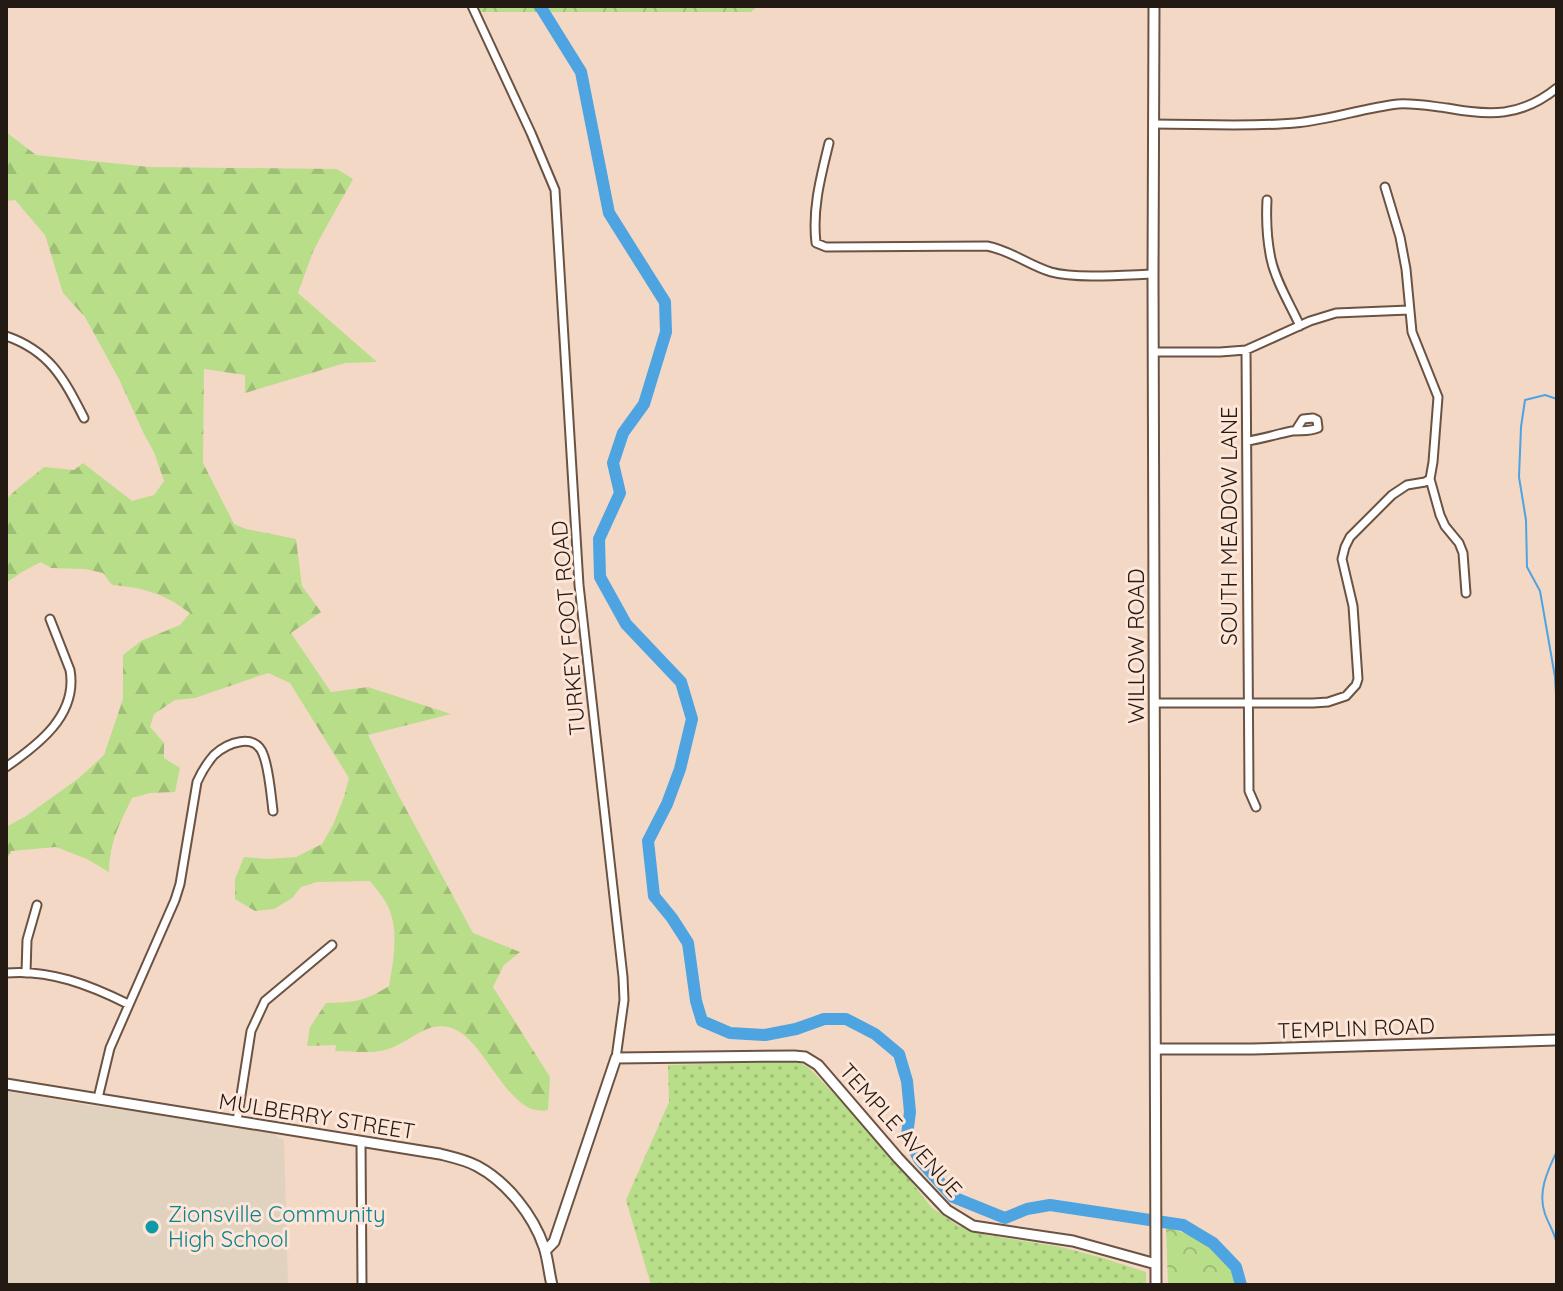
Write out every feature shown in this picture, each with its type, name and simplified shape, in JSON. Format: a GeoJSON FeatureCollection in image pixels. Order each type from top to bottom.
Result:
{"type":"FeatureCollection","features":[{"type":"Feature","properties":{"kind":"street","name":"TURKEY FOOT ROAD"},"geometry":{"type":"LineString","coordinates":[[472,6],[555,190],[579,585],[623,977],[624,1000],[616,1058],[554,1242],[546,1250]]}},
{"type":"Feature","properties":{"kind":"street","name":"WILLOW ROAD"},"geometry":{"type":"LineString","coordinates":[[1154,6],[1156,1285]]}},
{"type":"Feature","properties":{"kind":"street"},"geometry":{"type":"LineString","coordinates":[[1153,124],[1293,123],[1410,104],[1476,113],[1504,113],[1538,101],[1557,88]]}},
{"type":"Feature","properties":{"kind":"street"},"geometry":{"type":"LineString","coordinates":[[829,143],[815,208],[816,243],[826,247],[987,246],[1064,275],[1153,274]]}},
{"type":"Feature","properties":{"kind":"street"},"geometry":{"type":"LineString","coordinates":[[1385,187],[1406,269],[1412,332],[1438,397],[1433,462],[1427,480],[1445,526],[1463,553],[1466,593]]}},
{"type":"Feature","properties":{"kind":"street"},"geometry":{"type":"LineString","coordinates":[[1267,200],[1271,260],[1300,326]]}},
{"type":"Feature","properties":{"kind":"street"},"geometry":{"type":"LineString","coordinates":[[1154,352],[1246,350],[1336,313],[1409,310]]}},
{"type":"Feature","properties":{"kind":"street"},"geometry":{"type":"LineString","coordinates":[[6,336],[21,341],[43,355],[68,386],[84,418]]}},
{"type":"Feature","properties":{"kind":"street","name":"SOUTH MEADOW LANE"},"geometry":{"type":"LineString","coordinates":[[1246,350],[1249,791],[1256,807]]}},
{"type":"Feature","properties":{"kind":"street"},"geometry":{"type":"LineString","coordinates":[[1247,441],[1296,430]]}},
{"type":"Feature","properties":{"kind":"street"},"geometry":{"type":"LineString","coordinates":[[1154,703],[1313,703],[1346,696],[1358,679],[1355,622],[1342,559],[1345,547],[1350,537],[1392,495],[1407,485],[1427,480]]}},
{"type":"Feature","properties":{"kind":"street"},"geometry":{"type":"LineString","coordinates":[[6,767],[49,733],[68,695],[70,670],[50,619]]}},
{"type":"Feature","properties":{"kind":"street"},"geometry":{"type":"LineString","coordinates":[[98,1098],[110,1048],[175,900],[197,782],[215,754],[229,744],[247,741],[257,744],[263,753],[273,811]]}},
{"type":"Feature","properties":{"kind":"street"},"geometry":{"type":"LineString","coordinates":[[26,973],[27,940],[37,905]]}},
{"type":"Feature","properties":{"kind":"street"},"geometry":{"type":"LineString","coordinates":[[237,1121],[251,1031],[260,1010],[265,1001],[332,945]]}},
{"type":"Feature","properties":{"kind":"street"},"geometry":{"type":"LineString","coordinates":[[6,973],[53,975],[128,1004]]}},
{"type":"Feature","properties":{"kind":"street","name":"TEMPLIN ROAD"},"geometry":{"type":"LineString","coordinates":[[1156,1049],[1557,1040]]}},
{"type":"Feature","properties":{"kind":"street","name":"TEMPLE AVENUE"},"geometry":{"type":"LineString","coordinates":[[616,1058],[805,1057],[818,1065],[947,1210],[973,1226],[1073,1241],[1156,1264]]}},
{"type":"Feature","properties":{"kind":"street","name":"MULBERRY STREET"},"geometry":{"type":"LineString","coordinates":[[6,1084],[440,1154],[476,1165],[502,1184],[523,1207],[546,1250],[552,1285]]}},
{"type":"Feature","properties":{"kind":"street"},"geometry":{"type":"LineString","coordinates":[[361,1142],[362,1285]]}},
{"type":"Feature","properties":{"kind":"shaded area","name":"Zionsville Community High School"},"geometry":{"type":"Polygon","coordinates":[[[6,1091],[193,1119],[271,1133],[284,1140],[288,1285],[6,1285],[6,1091]]]}},
{"type":"Feature","properties":{"kind":"green space"},"geometry":{"type":"Polygon","coordinates":[[[473,6],[758,6],[751,12],[476,12],[473,6]]]}},
{"type":"Feature","properties":{"kind":"green space"},"geometry":{"type":"Polygon","coordinates":[[[6,132],[36,155],[149,167],[337,169],[353,179],[314,249],[298,293],[377,362],[345,363],[245,393],[245,375],[204,369],[203,463],[234,524],[296,539],[302,586],[321,612],[291,633],[331,692],[368,687],[451,714],[368,735],[473,933],[520,952],[504,965],[493,987],[550,1077],[548,1110],[533,1110],[520,1102],[473,1044],[448,1027],[431,1028],[379,1051],[335,1051],[336,1045],[307,1046],[310,1027],[326,1003],[359,1000],[389,986],[394,931],[387,905],[370,881],[317,882],[301,887],[292,898],[274,909],[255,911],[235,899],[235,879],[244,857],[296,857],[322,844],[333,825],[349,778],[290,683],[268,673],[195,698],[175,700],[154,714],[150,727],[164,743],[164,758],[180,768],[175,792],[150,793],[132,798],[113,842],[109,872],[56,847],[11,851],[6,862],[6,827],[79,778],[104,755],[123,699],[123,655],[141,641],[180,625],[190,613],[162,596],[112,585],[103,573],[85,569],[51,568],[41,562],[6,583],[6,500],[44,467],[74,470],[83,463],[132,501],[154,495],[164,481],[154,452],[120,381],[85,317],[63,293],[45,235],[15,200],[6,201],[6,132]]]}},
{"type":"Feature","properties":{"kind":"green space"},"geometry":{"type":"Polygon","coordinates":[[[792,1061],[809,1068],[875,1136],[932,1208],[959,1226],[986,1235],[1061,1247],[1103,1258],[1146,1272],[1146,1285],[651,1285],[626,1200],[669,1102],[668,1065],[792,1061]]]}},
{"type":"Feature","properties":{"kind":"green space"},"geometry":{"type":"Polygon","coordinates":[[[1166,1227],[1213,1245],[1229,1260],[1241,1285],[1168,1285],[1166,1227]]]}},
{"type":"Feature","properties":{"kind":"waterway"},"geometry":{"type":"LineString","coordinates":[[540,6],[581,72],[609,213],[665,302],[666,332],[644,404],[623,433],[613,463],[620,493],[599,539],[600,577],[626,624],[681,682],[692,719],[680,769],[648,841],[654,896],[688,943],[702,1021],[730,1033],[765,1035],[824,1019],[846,1019],[875,1034],[899,1054],[907,1081],[910,1112],[907,1135],[919,1159],[953,1197],[1005,1218],[1027,1209],[1050,1205],[1183,1225],[1213,1243],[1236,1267],[1241,1285]]}},
{"type":"Feature","properties":{"kind":"waterway"},"geometry":{"type":"LineString","coordinates":[[1557,399],[1545,395],[1525,400],[1519,477],[1526,520],[1527,567],[1540,591],[1555,677],[1557,711]]}},
{"type":"Feature","properties":{"kind":"waterway"},"geometry":{"type":"LineString","coordinates":[[1557,1151],[1542,1198],[1557,1245]]}},
{"type":"Feature","properties":{"kind":"place","name":"Zionsville Community High School"},"geometry":{"type":"Point","coordinates":[152,1227]}}]}
